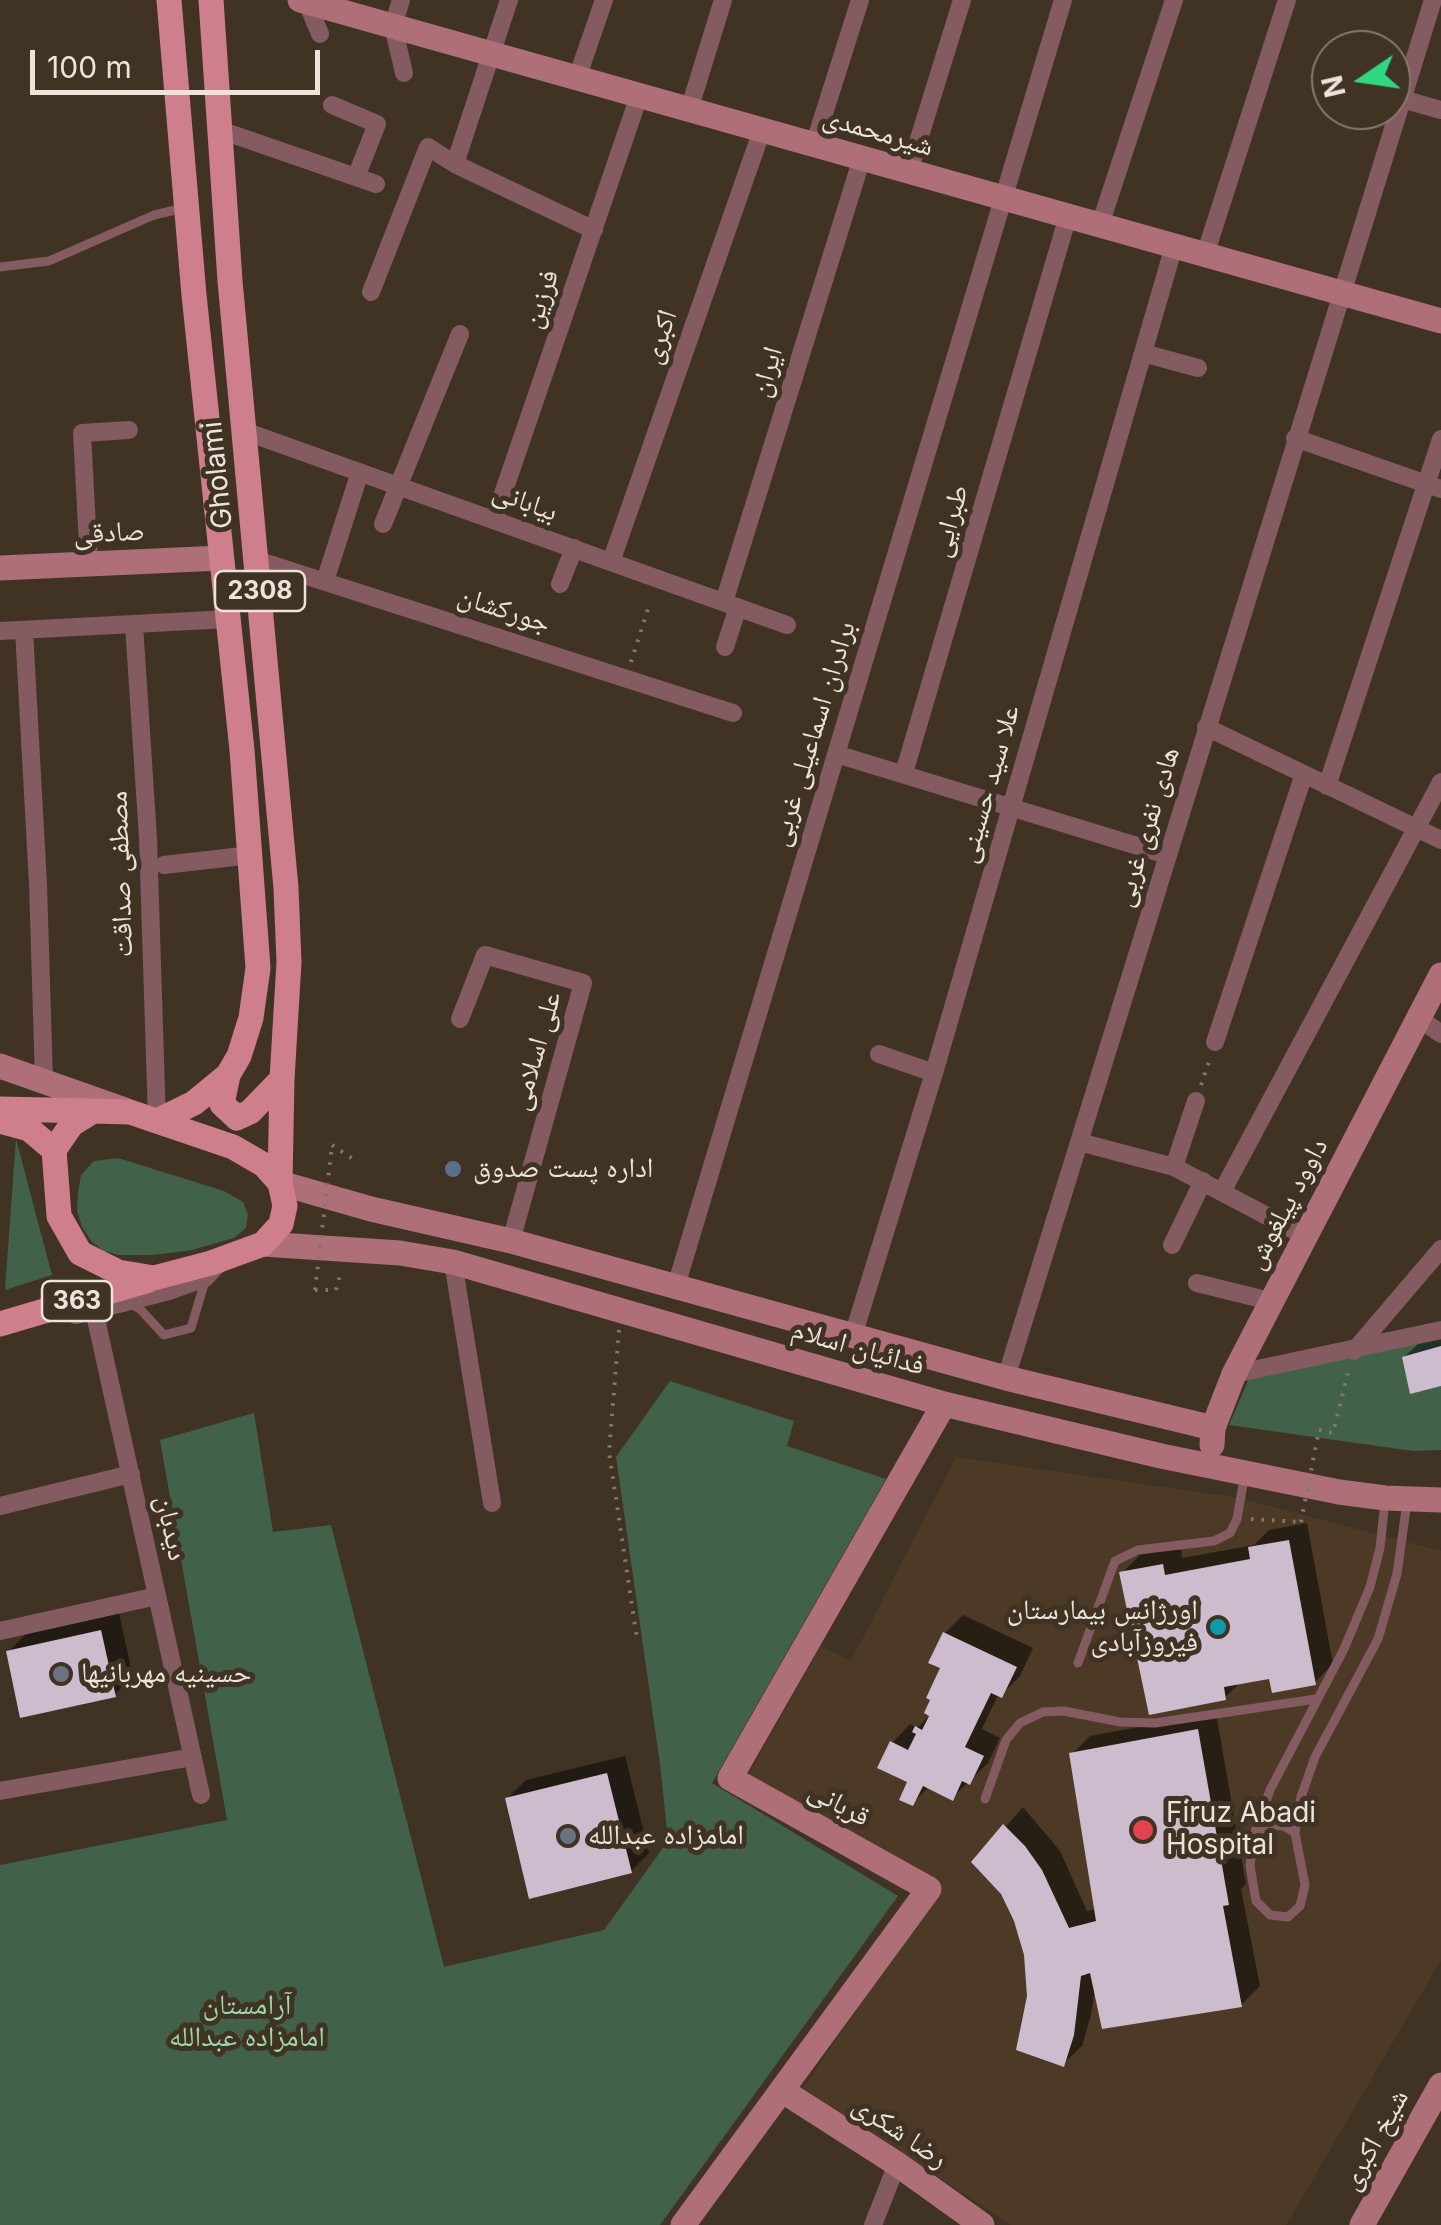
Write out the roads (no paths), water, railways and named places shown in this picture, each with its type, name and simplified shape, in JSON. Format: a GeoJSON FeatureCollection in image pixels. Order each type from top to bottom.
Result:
{"type":"FeatureCollection","features":[{"type":"Feature","properties":{"kind":"main road","name":"Gholami"},"geometry":{"type":"LineString","coordinates":[[157,1121],[194,1103],[228,1075],[239,1056],[251,1018],[258,968],[251,855],[168,0]]}},
{"type":"Feature","properties":{"kind":"main road","name":"Gholami"},"geometry":{"type":"LineString","coordinates":[[211,0],[244,431],[286,888],[289,962],[280,1184]]}},
{"type":"Feature","properties":{"kind":"main road"},"geometry":{"type":"LineString","coordinates":[[228,1075],[222,1104],[238,1118],[250,1112],[282,1079]]}},
{"type":"Feature","properties":{"kind":"main road"},"geometry":{"type":"LineString","coordinates":[[0,1108],[130,1112],[233,1147],[264,1164],[280,1184],[285,1206],[281,1224],[262,1244],[154,1278],[118,1272],[80,1254],[59,1216],[54,1150],[72,1124],[93,1111]]}},
{"type":"Feature","properties":{"kind":"main road"},"geometry":{"type":"LineString","coordinates":[[0,1121],[28,1129],[54,1150]]}},
{"type":"Feature","properties":{"kind":"main road","name":"363"},"geometry":{"type":"LineString","coordinates":[[0,1324],[154,1278]]}},
{"type":"Feature","properties":{"kind":"street"},"geometry":{"type":"LineString","coordinates":[[401,0],[393,26],[404,73]]}},
{"type":"Feature","properties":{"kind":"street"},"geometry":{"type":"LineString","coordinates":[[456,164],[509,0]]}},
{"type":"Feature","properties":{"kind":"street"},"geometry":{"type":"LineString","coordinates":[[577,78],[604,0]]}},
{"type":"Feature","properties":{"kind":"street"},"geometry":{"type":"LineString","coordinates":[[689,110],[723,0]]}},
{"type":"Feature","properties":{"kind":"street"},"geometry":{"type":"LineString","coordinates":[[814,145],[860,0]]}},
{"type":"Feature","properties":{"kind":"street"},"geometry":{"type":"LineString","coordinates":[[909,171],[962,0]]}},
{"type":"Feature","properties":{"kind":"street","name":"برادران اسماعیلی غربی"},"geometry":{"type":"LineString","coordinates":[[676,1286],[1063,0]]}},
{"type":"Feature","properties":{"kind":"street"},"geometry":{"type":"LineString","coordinates":[[1100,225],[1174,0]]}},
{"type":"Feature","properties":{"kind":"street"},"geometry":{"type":"LineString","coordinates":[[1205,255],[1287,0]]}},
{"type":"Feature","properties":{"kind":"street","name":"هادی نفری غربی"},"geometry":{"type":"LineString","coordinates":[[1411,70],[1433,0]]}},
{"type":"Feature","properties":{"kind":"street"},"geometry":{"type":"LineString","coordinates":[[304,1],[320,34]]}},
{"type":"Feature","properties":{"kind":"street","name":"شیرمحمدی"},"geometry":{"type":"LineString","coordinates":[[304,1],[1205,255],[1439,314]]}},
{"type":"Feature","properties":{"kind":"street","name":"فرزین"},"geometry":{"type":"LineString","coordinates":[[494,520],[639,96]]}},
{"type":"Feature","properties":{"kind":"street"},"geometry":{"type":"LineString","coordinates":[[1411,102],[1441,110]]}},
{"type":"Feature","properties":{"kind":"street"},"geometry":{"type":"LineString","coordinates":[[332,105],[377,124],[356,177]]}},
{"type":"Feature","properties":{"kind":"street"},"geometry":{"type":"LineString","coordinates":[[220,130],[376,184]]}},
{"type":"Feature","properties":{"kind":"street","name":"اکبری"},"geometry":{"type":"LineString","coordinates":[[611,562],[762,130]]}},
{"type":"Feature","properties":{"kind":"street","name":"هادی نفری غربی"},"geometry":{"type":"LineString","coordinates":[[1006,1378],[1392,130]]}},
{"type":"Feature","properties":{"kind":"street"},"geometry":{"type":"LineString","coordinates":[[371,292],[428,147],[594,230]]}},
{"type":"Feature","properties":{"kind":"street","name":"ایران"},"geometry":{"type":"LineString","coordinates":[[725,647],[731,604],[862,158]]}},
{"type":"Feature","properties":{"kind":"street","name":"طبرایی"},"geometry":{"type":"LineString","coordinates":[[904,774],[1068,216]]}},
{"type":"Feature","properties":{"kind":"street","name":"علا سید حسینی"},"geometry":{"type":"LineString","coordinates":[[853,1336],[934,1073],[1174,246]]}},
{"type":"Feature","properties":{"kind":"street"},"geometry":{"type":"LineString","coordinates":[[383,524],[460,334]]}},
{"type":"Feature","properties":{"kind":"street"},"geometry":{"type":"LineString","coordinates":[[1144,353],[1198,368]]}},
{"type":"Feature","properties":{"kind":"street"},"geometry":{"type":"LineString","coordinates":[[89,564],[82,433],[129,430]]}},
{"type":"Feature","properties":{"kind":"street","name":"بیابانی"},"geometry":{"type":"LineString","coordinates":[[244,431],[788,624]]}},
{"type":"Feature","properties":{"kind":"street"},"geometry":{"type":"LineString","coordinates":[[1295,438],[1434,487]]}},
{"type":"Feature","properties":{"kind":"street"},"geometry":{"type":"LineString","coordinates":[[1327,786],[1434,487],[1441,438]]}},
{"type":"Feature","properties":{"kind":"street"},"geometry":{"type":"LineString","coordinates":[[325,580],[360,472]]}},
{"type":"Feature","properties":{"kind":"street"},"geometry":{"type":"LineString","coordinates":[[560,584],[574,548]]}},
{"type":"Feature","properties":{"kind":"street","name":"صادقی"},"geometry":{"type":"LineString","coordinates":[[0,568],[221,558]]}},
{"type":"Feature","properties":{"kind":"street","name":"جورکشان"},"geometry":{"type":"LineString","coordinates":[[256,560],[734,713]]}},
{"type":"Feature","properties":{"kind":"street"},"geometry":{"type":"LineString","coordinates":[[0,632],[229,619]]}},
{"type":"Feature","properties":{"kind":"street","name":"مصطفی صداقت"},"geometry":{"type":"LineString","coordinates":[[134,625],[148,838],[157,1121]]}},
{"type":"Feature","properties":{"kind":"street"},"geometry":{"type":"LineString","coordinates":[[24,630],[44,1080]]}},
{"type":"Feature","properties":{"kind":"street"},"geometry":{"type":"LineString","coordinates":[[1206,727],[1441,840]]}},
{"type":"Feature","properties":{"kind":"street"},"geometry":{"type":"LineString","coordinates":[[836,754],[1166,855]]}},
{"type":"Feature","properties":{"kind":"street"},"geometry":{"type":"LineString","coordinates":[[1215,1042],[1304,774]]}},
{"type":"Feature","properties":{"kind":"street"},"geometry":{"type":"LineString","coordinates":[[1223,1190],[1441,782]]}},
{"type":"Feature","properties":{"kind":"street"},"geometry":{"type":"LineString","coordinates":[[164,865],[251,855]]}},
{"type":"Feature","properties":{"kind":"street","name":"علی اسلامی"},"geometry":{"type":"LineString","coordinates":[[460,1019],[485,955],[583,984],[511,1241]]}},
{"type":"Feature","properties":{"kind":"street","name":"داوود پیلغوش"},"geometry":{"type":"LineString","coordinates":[[1213,1428],[1270,1301],[1441,975]]}},
{"type":"Feature","properties":{"kind":"street"},"geometry":{"type":"LineString","coordinates":[[1419,1018],[1441,1034]]}},
{"type":"Feature","properties":{"kind":"street"},"geometry":{"type":"LineString","coordinates":[[879,1054],[934,1073]]}},
{"type":"Feature","properties":{"kind":"street"},"geometry":{"type":"LineString","coordinates":[[0,1066],[130,1112]]}},
{"type":"Feature","properties":{"kind":"street"},"geometry":{"type":"LineString","coordinates":[[1174,1166],[1196,1101]]}},
{"type":"Feature","properties":{"kind":"street"},"geometry":{"type":"LineString","coordinates":[[1078,1142],[1174,1166],[1305,1236]]}},
{"type":"Feature","properties":{"kind":"street"},"geometry":{"type":"LineString","coordinates":[[1172,1245],[1203,1180]]}},
{"type":"Feature","properties":{"kind":"street","name":"فدائیان اسلام"},"geometry":{"type":"LineString","coordinates":[[280,1184],[511,1241],[1006,1378],[1213,1428]]}},
{"type":"Feature","properties":{"kind":"street","name":"فدائیان اسلام"},"geometry":{"type":"LineString","coordinates":[[262,1244],[400,1252],[453,1262],[944,1404],[1161,1456],[1339,1492],[1441,1500]]}},
{"type":"Feature","properties":{"kind":"street"},"geometry":{"type":"LineString","coordinates":[[1354,1351],[1441,1249]]}},
{"type":"Feature","properties":{"kind":"street"},"geometry":{"type":"LineString","coordinates":[[56,1307],[76,1315],[126,1302],[205,1278],[226,1257]]}},
{"type":"Feature","properties":{"kind":"street"},"geometry":{"type":"LineString","coordinates":[[453,1262],[492,1503]]}},
{"type":"Feature","properties":{"kind":"street"},"geometry":{"type":"LineString","coordinates":[[1198,1283],[1270,1301]]}},
{"type":"Feature","properties":{"kind":"street","name":"دیدبان"},"geometry":{"type":"LineString","coordinates":[[94,1310],[201,1795]]}},
{"type":"Feature","properties":{"kind":"street"},"geometry":{"type":"LineString","coordinates":[[1234,1374],[1441,1330]]}},
{"type":"Feature","properties":{"kind":"street","name":"قربانی"},"geometry":{"type":"LineString","coordinates":[[684,2225],[930,1889],[730,1778],[944,1404]]}},
{"type":"Feature","properties":{"kind":"street"},"geometry":{"type":"LineString","coordinates":[[1161,1456],[1176,1439],[1166,1417]]}},
{"type":"Feature","properties":{"kind":"street"},"geometry":{"type":"LineString","coordinates":[[1213,1428],[1212,1446],[1234,1469]]}},
{"type":"Feature","properties":{"kind":"street"},"geometry":{"type":"LineString","coordinates":[[0,1506],[131,1474]]}},
{"type":"Feature","properties":{"kind":"street"},"geometry":{"type":"LineString","coordinates":[[0,1630],[157,1596]]}},
{"type":"Feature","properties":{"kind":"street"},"geometry":{"type":"LineString","coordinates":[[0,1791],[193,1758]]}},
{"type":"Feature","properties":{"kind":"street","name":"رضا شکری"},"geometry":{"type":"LineString","coordinates":[[783,2090],[982,2225]]}},
{"type":"Feature","properties":{"kind":"street","name":"شیخ اکبری"},"geometry":{"type":"LineString","coordinates":[[1362,2225],[1438,2099]]}},
{"type":"Feature","properties":{"kind":"street"},"geometry":{"type":"LineString","coordinates":[[873,2225],[897,2164]]}},
{"type":"Feature","properties":{"kind":"lane"},"geometry":{"type":"LineString","coordinates":[[0,267],[48,261],[154,214],[186,208]]}},
{"type":"Feature","properties":{"kind":"lane"},"geometry":{"type":"LineString","coordinates":[[126,1302],[140,1309],[164,1335],[191,1328],[205,1278]]}},
{"type":"Feature","properties":{"kind":"lane"},"geometry":{"type":"LineString","coordinates":[[1078,1663],[1115,1561],[1138,1550],[1214,1541],[1230,1533],[1237,1520],[1234,1469]]}},
{"type":"Feature","properties":{"kind":"lane"},"geometry":{"type":"LineString","coordinates":[[1396,1499],[1397,1574],[1378,1639],[1315,1756],[1300,1797],[1295,1834],[1305,1885],[1300,1906],[1288,1917],[1270,1915],[1256,1901],[1250,1866],[1254,1834],[1270,1790],[1344,1650],[1370,1588],[1396,1499]]}},
{"type":"Feature","properties":{"kind":"lane"},"geometry":{"type":"LineString","coordinates":[[985,1799],[1006,1740],[1020,1723],[1043,1712],[1064,1711],[1120,1722],[1155,1723],[1316,1699]]}},
{"type":"Feature","properties":{"kind":"lane"},"geometry":{"type":"LineString","coordinates":[[1254,1834],[1268,1825],[1284,1826],[1295,1834]]}},
{"type":"Feature","properties":{"kind":"place","name":"اداره پست صدوق"},"geometry":{"type":"Point","coordinates":[453,1169]}},
{"type":"Feature","properties":{"kind":"place","name":"اورژانس بیمارستان فیروزآبادی"},"geometry":{"type":"Point","coordinates":[1218,1627]}},
{"type":"Feature","properties":{"kind":"place","name":"حسینیه مهربانیها"},"geometry":{"type":"Point","coordinates":[61,1674]}},
{"type":"Feature","properties":{"kind":"place","name":"Firuz Abadi Hospital"},"geometry":{"type":"Point","coordinates":[1143,1830]}},
{"type":"Feature","properties":{"kind":"place","name":"امامزاده عبدالله"},"geometry":{"type":"Point","coordinates":[568,1836]}},
{"type":"Feature","properties":{"kind":"park label","name":"آرامستان امامزاده عبدالله"},"geometry":{"type":"Point","coordinates":[247,2022]}}]}
